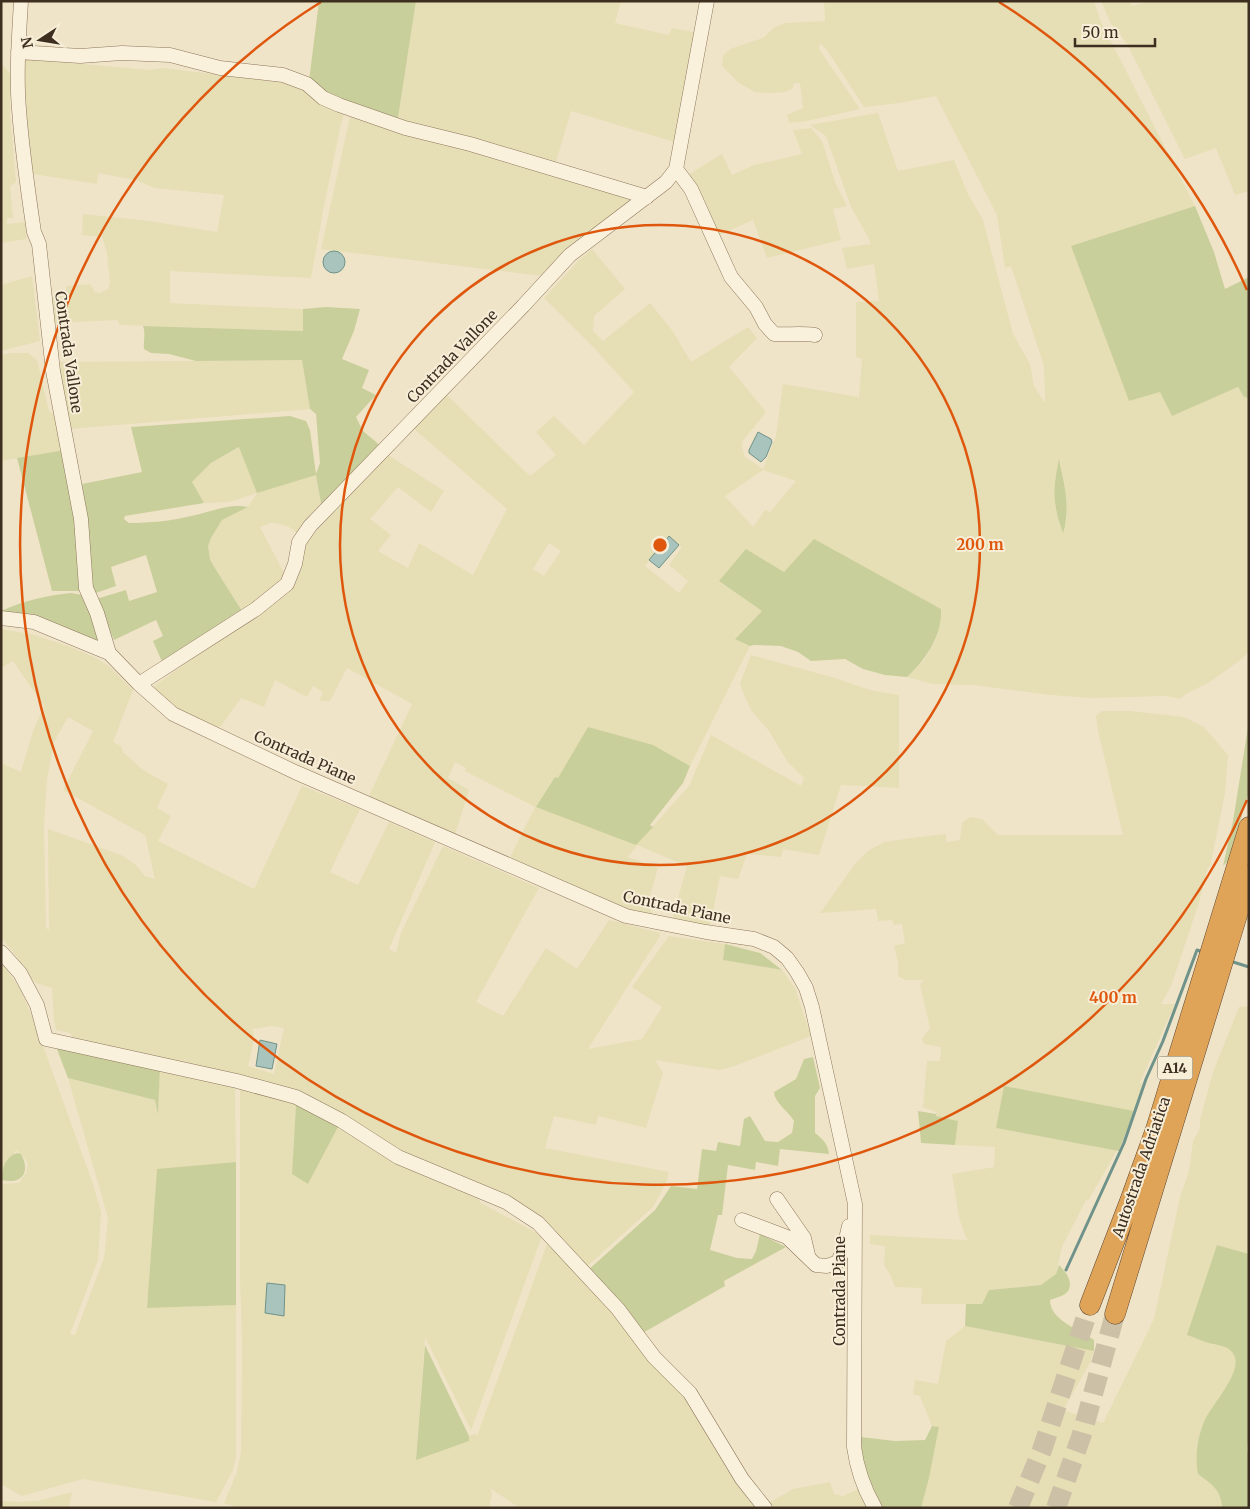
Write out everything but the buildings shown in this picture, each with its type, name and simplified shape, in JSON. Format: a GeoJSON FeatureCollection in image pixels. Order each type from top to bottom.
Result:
{"type":"FeatureCollection","features":[{"type":"Feature","properties":{"kind":"highway","name":"Autostrada Adriatica"},"geometry":{"type":"LineString","coordinates":[[1090,1305],[1156,1128],[1249,827]]}},
{"type":"Feature","properties":{"kind":"highway","name":"Autostrada Adriatica"},"geometry":{"type":"LineString","coordinates":[[1115,1314],[1249,876]]}},
{"type":"Feature","properties":{"kind":"street","name":"Contrada Vallone"},"geometry":{"type":"LineString","coordinates":[[21,1],[18,52],[18,108],[23,157],[34,232],[39,244],[53,371],[81,519],[86,588],[97,613],[109,653]]}},
{"type":"Feature","properties":{"kind":"street"},"geometry":{"type":"LineString","coordinates":[[706,1],[676,169],[691,189],[731,277],[751,301],[765,324],[774,334],[792,335],[803,333],[815,335]]}},
{"type":"Feature","properties":{"kind":"street"},"geometry":{"type":"LineString","coordinates":[[18,52],[80,56],[122,53],[170,55],[220,68],[283,75],[307,84],[323,98],[380,120],[647,197]]}},
{"type":"Feature","properties":{"kind":"street","name":"Contrada Vallone"},"geometry":{"type":"LineString","coordinates":[[139,684],[256,609],[287,584],[295,564],[299,542],[310,526],[570,256],[666,182],[676,169]]}},
{"type":"Feature","properties":{"kind":"street","name":"Contrada Piane"},"geometry":{"type":"LineString","coordinates":[[1,618],[34,622],[109,653],[172,714],[295,772],[626,916],[706,932],[754,939],[774,947],[787,958],[806,988],[820,1040],[854,1204],[854,1447],[860,1476],[875,1508]]}},
{"type":"Feature","properties":{"kind":"street"},"geometry":{"type":"LineString","coordinates":[[1,952],[20,974],[33,997],[46,1039],[237,1081],[296,1097],[342,1121],[398,1157],[506,1202],[538,1223],[618,1309],[654,1356],[690,1393],[742,1479],[765,1508]]}},
{"type":"Feature","properties":{"kind":"street"},"geometry":{"type":"LineString","coordinates":[[776,1200],[804,1238],[808,1255]]}},
{"type":"Feature","properties":{"kind":"street"},"geometry":{"type":"LineString","coordinates":[[742,1220],[787,1237],[808,1255],[816,1265],[827,1266],[838,1262],[844,1248],[854,1204]]}},
{"type":"Feature","properties":{"kind":"shaded area"},"geometry":{"type":"Polygon","coordinates":[[[416,1],[621,1],[615,23],[669,35],[672,28],[698,33],[678,143],[571,111],[555,165],[397,124],[416,1]]]}},
{"type":"Feature","properties":{"kind":"shaded area"},"geometry":{"type":"Polygon","coordinates":[[[824,1],[1094,1],[1101,22],[1195,206],[1071,246],[1129,401],[1160,392],[1172,416],[1238,387],[1244,397],[1249,398],[1249,651],[1243,658],[1210,682],[1180,699],[1166,696],[1091,698],[1050,695],[973,685],[933,684],[907,677],[925,659],[936,640],[939,626],[784,572],[719,581],[762,611],[735,638],[750,646],[690,766],[653,745],[558,778],[555,777],[636,845],[689,786],[711,735],[801,786],[804,778],[787,761],[769,731],[751,710],[744,695],[740,683],[751,655],[835,678],[870,690],[899,695],[899,788],[841,785],[819,855],[783,849],[781,857],[747,854],[738,879],[720,876],[709,931],[671,924],[687,866],[637,845],[628,857],[658,868],[650,896],[652,918],[633,914],[507,863],[535,807],[465,771],[466,768],[455,762],[448,778],[469,790],[454,838],[367,800],[412,704],[347,668],[330,701],[319,701],[323,692],[313,686],[307,697],[275,680],[264,707],[241,698],[221,726],[214,729],[183,714],[150,689],[208,647],[268,609],[287,593],[296,580],[303,551],[309,539],[388,455],[444,491],[431,512],[398,487],[370,519],[391,535],[378,551],[408,568],[419,543],[473,575],[507,509],[413,428],[447,395],[530,476],[556,455],[536,432],[554,416],[584,445],[634,392],[595,349],[544,298],[578,261],[592,249],[625,289],[594,316],[593,331],[603,341],[650,303],[672,330],[691,362],[748,327],[757,338],[729,367],[766,412],[742,442],[745,457],[763,469],[776,436],[783,384],[859,397],[862,359],[856,357],[856,302],[879,301],[874,264],[847,269],[842,248],[871,244],[851,207],[826,136],[810,125],[878,113],[898,171],[954,160],[968,194],[983,220],[1013,334],[1030,364],[1034,386],[1045,403],[1044,366],[1011,266],[1005,268],[997,215],[936,96],[864,107],[827,50],[820,43],[819,49],[860,109],[807,121],[789,123],[787,115],[803,108],[800,83],[794,83],[793,88],[786,92],[755,92],[739,83],[722,66],[723,56],[730,49],[763,38],[775,27],[785,23],[825,21],[824,1]],[[1060,461],[1055,506],[1063,532],[1067,519],[1060,461]],[[763,470],[725,496],[753,527],[765,510],[770,512],[796,481],[763,470]],[[669,536],[645,566],[679,593],[688,581],[669,565],[682,547],[669,536]],[[549,543],[533,569],[544,576],[561,551],[549,543]]]}},
{"type":"Feature","properties":{"kind":"shaded area"},"geometry":{"type":"Polygon","coordinates":[[[1101,1],[1131,1],[1131,6],[1150,1],[1249,1],[1249,191],[1235,195],[1216,148],[1185,159],[1127,44],[1110,22],[1101,1]]]}},
{"type":"Feature","properties":{"kind":"shaded area"},"geometry":{"type":"Polygon","coordinates":[[[25,59],[150,70],[163,68],[295,84],[345,110],[324,206],[311,278],[170,271],[170,303],[303,309],[304,331],[120,325],[117,320],[54,323],[51,297],[66,296],[66,286],[90,284],[95,292],[100,293],[108,289],[110,284],[107,252],[102,237],[82,235],[83,214],[149,221],[217,232],[224,195],[154,188],[136,180],[98,173],[97,184],[33,174],[24,99],[25,59]]]}},
{"type":"Feature","properties":{"kind":"shaded area"},"geometry":{"type":"Polygon","coordinates":[[[1,63],[11,75],[10,115],[16,182],[10,186],[13,218],[7,218],[7,224],[26,222],[26,239],[1,243],[1,63]]]}},
{"type":"Feature","properties":{"kind":"shaded area"},"geometry":{"type":"Polygon","coordinates":[[[351,112],[640,199],[542,276],[321,249],[351,112]]]}},
{"type":"Feature","properties":{"kind":"shaded area"},"geometry":{"type":"Polygon","coordinates":[[[811,128],[822,141],[835,182],[847,206],[833,209],[841,240],[767,258],[753,220],[717,236],[686,176],[722,154],[732,175],[754,165],[802,154],[793,130],[811,128]]]}},
{"type":"Feature","properties":{"kind":"shaded area"},"geometry":{"type":"Polygon","coordinates":[[[32,276],[40,341],[1,351],[1,285],[32,276]]]}},
{"type":"Feature","properties":{"kind":"shaded area"},"geometry":{"type":"Polygon","coordinates":[[[28,353],[37,360],[49,411],[59,419],[65,450],[1,461],[1,355],[28,353]]]}},
{"type":"Feature","properties":{"kind":"shaded area"},"geometry":{"type":"Polygon","coordinates":[[[302,360],[310,409],[69,429],[57,362],[302,360]]]}},
{"type":"Feature","properties":{"kind":"shaded area"},"geometry":{"type":"Polygon","coordinates":[[[240,447],[316,475],[322,509],[300,535],[289,527],[276,523],[260,527],[285,575],[284,580],[265,596],[242,610],[213,565],[208,546],[222,520],[248,507],[257,493],[229,502],[204,503],[192,482],[211,463],[240,447]]]}},
{"type":"Feature","properties":{"kind":"shaded area"},"geometry":{"type":"Polygon","coordinates":[[[1,629],[31,634],[71,647],[96,658],[110,667],[133,690],[113,742],[121,746],[123,752],[143,770],[168,784],[157,808],[171,816],[158,841],[254,889],[302,786],[360,809],[330,872],[358,885],[389,822],[435,842],[389,949],[396,953],[400,935],[443,846],[539,888],[476,1002],[503,1016],[546,948],[577,969],[609,920],[660,933],[660,936],[588,1049],[642,1039],[662,1007],[632,987],[669,936],[725,944],[723,960],[782,970],[795,988],[811,1036],[732,1067],[719,1070],[655,1060],[663,1073],[646,1128],[598,1116],[596,1125],[554,1116],[545,1148],[669,1172],[666,1183],[653,1207],[584,1269],[546,1228],[398,1154],[344,1117],[72,1043],[70,1033],[56,1030],[52,988],[36,983],[31,978],[1,937],[1,763],[21,772],[33,731],[44,706],[13,661],[1,668],[1,629]],[[68,717],[54,742],[47,779],[44,826],[46,928],[49,930],[48,829],[121,855],[135,864],[145,876],[155,879],[145,835],[63,790],[93,731],[68,717]],[[271,1026],[252,1029],[254,1035],[253,1045],[248,1066],[274,1074],[284,1028],[271,1026]]]}},
{"type":"Feature","properties":{"kind":"shaded area"},"geometry":{"type":"Polygon","coordinates":[[[1102,711],[1130,711],[1184,717],[1204,727],[1228,755],[1225,793],[1210,867],[1208,867],[1199,903],[1171,986],[1161,1004],[1175,1004],[1140,1082],[1144,1086],[1134,1111],[1004,1087],[996,1128],[1117,1150],[1088,1201],[1086,1200],[1062,1247],[1056,1274],[1041,1285],[989,1290],[982,1304],[921,1304],[922,1288],[895,1287],[884,1265],[885,1246],[870,1244],[870,1235],[970,1239],[966,1238],[959,1217],[952,1174],[994,1167],[995,1147],[955,1145],[958,1121],[936,1116],[936,1112],[923,1107],[927,1061],[940,1061],[941,1047],[924,1044],[922,1039],[930,1028],[920,984],[924,980],[905,980],[898,976],[898,962],[894,946],[905,943],[902,924],[894,925],[892,920],[878,921],[876,909],[820,913],[855,864],[868,851],[884,842],[919,837],[946,834],[946,842],[960,840],[962,823],[970,817],[982,819],[998,835],[1123,835],[1098,731],[1096,716],[1102,711]]]}},
{"type":"Feature","properties":{"kind":"shaded area"},"geometry":{"type":"Polygon","coordinates":[[[1,961],[20,989],[34,1021],[93,1184],[101,1212],[98,1260],[70,1334],[75,1335],[104,1258],[108,1218],[68,1078],[155,1100],[158,1111],[160,1067],[235,1086],[236,1162],[157,1170],[147,1308],[236,1305],[236,1456],[233,1470],[216,1502],[83,1479],[22,1496],[1,1484],[1,1184],[19,1183],[26,1173],[28,1163],[16,1150],[1,1174],[1,961]]]}},
{"type":"Feature","properties":{"kind":"shaded area"},"geometry":{"type":"Polygon","coordinates":[[[1249,1006],[1249,1254],[1217,1245],[1210,1344],[1223,1346],[1232,1351],[1236,1357],[1238,1367],[1233,1378],[1205,1420],[1200,1432],[1198,1474],[1215,1487],[1221,1497],[1222,1508],[921,1508],[939,1427],[932,1426],[920,1396],[913,1394],[915,1380],[938,1384],[946,1341],[965,1326],[1094,1351],[1090,1363],[1063,1410],[1103,1423],[1154,1319],[1180,1197],[1189,1171],[1193,1141],[1200,1128],[1200,1120],[1213,1072],[1239,1007],[1249,1006]]]}},
{"type":"Feature","properties":{"kind":"shaded area"},"geometry":{"type":"Polygon","coordinates":[[[240,1086],[296,1104],[292,1174],[308,1184],[339,1125],[478,1198],[481,1203],[542,1236],[471,1430],[425,1337],[416,1459],[469,1441],[469,1436],[475,1434],[477,1436],[549,1239],[688,1397],[759,1508],[520,1508],[491,1489],[492,1495],[489,1508],[240,1508],[224,1503],[237,1472],[241,1452],[240,1086]]]}},
{"type":"Feature","properties":{"kind":"shaded area"},"geometry":{"type":"Polygon","coordinates":[[[830,1482],[834,1494],[843,1496],[858,1489],[867,1508],[770,1508],[767,1504],[793,1489],[830,1482]]]}},
{"type":"Feature","properties":{"kind":"shaded area"},"geometry":{"type":"Polygon","coordinates":[[[72,1492],[69,1508],[1,1508],[1,1501],[38,1501],[72,1492]]]}},
{"type":"Feature","properties":{"kind":"green space"},"geometry":{"type":"Polygon","coordinates":[[[319,1],[416,1],[397,124],[329,100],[309,81],[319,1]]]}},
{"type":"Feature","properties":{"kind":"green space"},"geometry":{"type":"Polygon","coordinates":[[[1195,206],[1214,252],[1225,289],[1249,277],[1249,398],[1244,397],[1238,387],[1172,416],[1160,392],[1129,401],[1071,246],[1195,206]]]}},
{"type":"Feature","properties":{"kind":"green space"},"geometry":{"type":"Polygon","coordinates":[[[326,307],[360,309],[354,331],[342,359],[369,370],[362,388],[376,395],[356,417],[363,431],[382,447],[322,509],[316,475],[257,493],[239,447],[211,463],[192,482],[204,503],[125,516],[124,519],[129,523],[152,522],[183,518],[226,507],[248,507],[222,520],[208,546],[213,565],[244,614],[163,664],[153,641],[163,636],[156,620],[114,640],[96,599],[126,590],[129,601],[157,592],[146,555],[111,567],[116,586],[93,594],[82,484],[142,472],[131,427],[290,416],[306,421],[310,430],[316,474],[320,463],[316,414],[310,409],[302,360],[196,361],[169,354],[151,353],[144,349],[143,326],[303,331],[303,309],[326,307]]]}},
{"type":"Feature","properties":{"kind":"green space"},"geometry":{"type":"Polygon","coordinates":[[[65,450],[77,508],[83,591],[52,591],[17,458],[65,450]]]}},
{"type":"Feature","properties":{"kind":"green space"},"geometry":{"type":"Polygon","coordinates":[[[1059,459],[1067,505],[1063,533],[1055,504],[1059,459]]]}},
{"type":"Feature","properties":{"kind":"green space"},"geometry":{"type":"Polygon","coordinates":[[[814,539],[941,609],[939,629],[932,647],[907,677],[885,675],[863,669],[845,659],[811,661],[798,652],[781,646],[750,646],[735,639],[762,611],[719,581],[746,549],[784,572],[814,539]]]}},
{"type":"Feature","properties":{"kind":"green space"},"geometry":{"type":"Polygon","coordinates":[[[71,593],[83,595],[100,638],[96,641],[1,617],[1,611],[18,604],[71,593]]]}},
{"type":"Feature","properties":{"kind":"green space"},"geometry":{"type":"Polygon","coordinates":[[[1249,721],[1249,791],[1229,860],[1223,866],[1233,821],[1249,721]]]}},
{"type":"Feature","properties":{"kind":"green space"},"geometry":{"type":"Polygon","coordinates":[[[588,727],[653,745],[690,766],[683,783],[650,825],[653,827],[636,845],[536,807],[555,777],[558,778],[588,727]]]}},
{"type":"Feature","properties":{"kind":"green space"},"geometry":{"type":"Polygon","coordinates":[[[725,944],[760,953],[782,970],[723,960],[725,944]]]}},
{"type":"Feature","properties":{"kind":"green space"},"geometry":{"type":"Polygon","coordinates":[[[55,1044],[160,1067],[158,1114],[155,1100],[68,1078],[55,1044]]]}},
{"type":"Feature","properties":{"kind":"green space"},"geometry":{"type":"Polygon","coordinates":[[[813,1057],[820,1088],[815,1096],[815,1133],[825,1142],[829,1154],[780,1149],[778,1166],[756,1162],[755,1170],[728,1165],[722,1215],[718,1215],[710,1250],[737,1258],[752,1259],[760,1234],[786,1247],[724,1281],[725,1286],[641,1334],[586,1272],[655,1210],[671,1186],[697,1189],[702,1149],[716,1151],[718,1142],[740,1146],[744,1119],[750,1116],[765,1141],[778,1142],[792,1133],[794,1121],[776,1099],[774,1092],[796,1079],[804,1059],[813,1057]]]}},
{"type":"Feature","properties":{"kind":"green space"},"geometry":{"type":"Polygon","coordinates":[[[1004,1086],[1134,1111],[1119,1151],[996,1128],[1004,1086]]]}},
{"type":"Feature","properties":{"kind":"green space"},"geometry":{"type":"Polygon","coordinates":[[[296,1104],[339,1125],[308,1184],[292,1174],[296,1104]]]}},
{"type":"Feature","properties":{"kind":"green space"},"geometry":{"type":"Polygon","coordinates":[[[918,1111],[958,1121],[955,1145],[921,1143],[918,1111]]]}},
{"type":"Feature","properties":{"kind":"green space"},"geometry":{"type":"Polygon","coordinates":[[[17,1153],[21,1154],[24,1160],[25,1171],[23,1176],[15,1181],[2,1180],[7,1160],[17,1153]]]}},
{"type":"Feature","properties":{"kind":"green space"},"geometry":{"type":"Polygon","coordinates":[[[236,1162],[236,1305],[147,1308],[157,1169],[236,1162]]]}},
{"type":"Feature","properties":{"kind":"green space"},"geometry":{"type":"Polygon","coordinates":[[[1217,1245],[1249,1254],[1249,1434],[1247,1451],[1249,1452],[1249,1505],[1247,1508],[1222,1508],[1218,1492],[1198,1474],[1197,1468],[1197,1448],[1204,1422],[1227,1385],[1235,1365],[1235,1357],[1227,1348],[1187,1335],[1217,1245]]]}},
{"type":"Feature","properties":{"kind":"green space"},"geometry":{"type":"Polygon","coordinates":[[[1059,1265],[1068,1277],[1070,1288],[1060,1297],[1050,1300],[1051,1307],[1060,1319],[1094,1340],[1094,1351],[965,1326],[966,1304],[982,1304],[989,1290],[1041,1285],[1056,1274],[1059,1265]]]}},
{"type":"Feature","properties":{"kind":"green space"},"geometry":{"type":"Polygon","coordinates":[[[425,1345],[469,1436],[469,1441],[416,1460],[425,1345]]]}},
{"type":"Feature","properties":{"kind":"green space"},"geometry":{"type":"Polygon","coordinates":[[[932,1426],[939,1427],[921,1508],[882,1508],[866,1474],[861,1437],[895,1441],[925,1440],[932,1426]]]}},
{"type":"Feature","properties":{"kind":"water"},"geometry":{"type":"Polygon","coordinates":[[[334,251],[342,254],[345,262],[342,270],[334,273],[326,270],[323,262],[326,254],[334,251]]]}},
{"type":"Feature","properties":{"kind":"water"},"geometry":{"type":"Polygon","coordinates":[[[758,432],[771,439],[772,442],[766,457],[761,462],[749,453],[758,432]]]}},
{"type":"Feature","properties":{"kind":"water"},"geometry":{"type":"Polygon","coordinates":[[[669,536],[679,545],[659,568],[649,560],[669,536]]]}},
{"type":"Feature","properties":{"kind":"water"},"geometry":{"type":"Polygon","coordinates":[[[260,1040],[277,1044],[272,1069],[256,1066],[260,1040]]]}},
{"type":"Feature","properties":{"kind":"water"},"geometry":{"type":"Polygon","coordinates":[[[267,1283],[285,1285],[284,1316],[265,1313],[267,1283]]]}},
{"type":"Feature","properties":{"kind":"waterway"},"geometry":{"type":"LineString","coordinates":[[1066,1270],[1124,1143],[1146,1079],[1163,1041],[1197,950],[1203,952]]}},
{"type":"Feature","properties":{"kind":"waterway"},"geometry":{"type":"LineString","coordinates":[[1230,961],[1249,967]]}},
{"type":"Feature","properties":{"kind":"tunnel"},"geometry":{"type":"LineString","coordinates":[[1018,1508],[1042,1450],[1090,1305]]}},
{"type":"Feature","properties":{"kind":"tunnel"},"geometry":{"type":"LineString","coordinates":[[1056,1508],[1082,1434],[1115,1314]]}}]}
